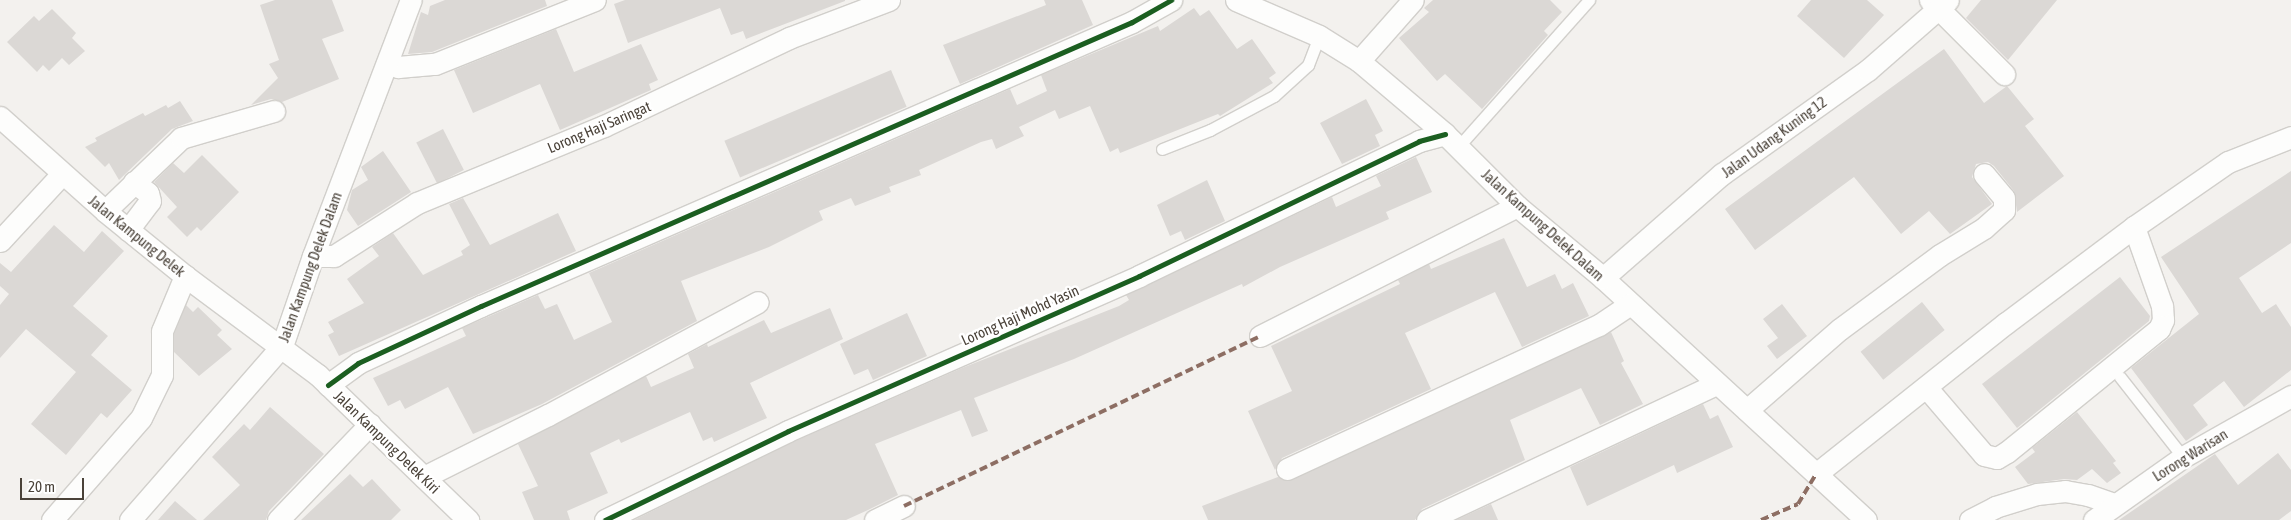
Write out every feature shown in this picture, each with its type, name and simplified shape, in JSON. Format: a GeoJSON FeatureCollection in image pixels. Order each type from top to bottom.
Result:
{"type":"FeatureCollection","features":[{"type":"Feature","properties":{"kind":"street","name":"Jalan Kampung Delek Dalam"},"geometry":{"type":"LineString","coordinates":[[130,520],[282,346],[313,256],[411,0]]}},
{"type":"Feature","properties":{"kind":"street"},"geometry":{"type":"LineString","coordinates":[[387,63],[398,67],[436,64],[595,0]]}},
{"type":"Feature","properties":{"kind":"street","name":"Lorong Haji Saringat"},"geometry":{"type":"LineString","coordinates":[[313,256],[334,256],[417,203],[604,126],[789,38],[889,0]]}},
{"type":"Feature","properties":{"kind":"street"},"geometry":{"type":"LineString","coordinates":[[328,385],[358,363],[481,306],[1132,22],[1171,0]]}},
{"type":"Feature","properties":{"kind":"street","name":"Jalan Kampung Delek Dalam"},"geometry":{"type":"LineString","coordinates":[[1236,0],[1273,7],[1360,61],[1452,140],[1516,206],[1602,278],[1866,520]]}},
{"type":"Feature","properties":{"kind":"street"},"geometry":{"type":"LineString","coordinates":[[1360,61],[1413,0]]}},
{"type":"Feature","properties":{"kind":"street"},"geometry":{"type":"LineString","coordinates":[[1939,3],[2004,74]]}},
{"type":"Feature","properties":{"kind":"street","name":"Jalan Udang Kuning 12"},"geometry":{"type":"LineString","coordinates":[[1602,278],[1722,174],[1868,70],[1939,3]]}},
{"type":"Feature","properties":{"kind":"street"},"geometry":{"type":"LineString","coordinates":[[105,211],[181,138],[274,111]]}},
{"type":"Feature","properties":{"kind":"street","name":"Jalan Kampung Delek"},"geometry":{"type":"LineString","coordinates":[[0,117],[62,174],[128,230],[185,276],[282,346]]}},
{"type":"Feature","properties":{"kind":"street"},"geometry":{"type":"LineString","coordinates":[[1816,474],[1926,386],[2134,227],[2228,162],[2291,137]]}},
{"type":"Feature","properties":{"kind":"street","name":"Lorong Haji Mohd Yasin"},"geometry":{"type":"LineString","coordinates":[[605,520],[788,431],[1139,276],[1419,141],[1452,140]]}},
{"type":"Feature","properties":{"kind":"street"},"geometry":{"type":"LineString","coordinates":[[0,241],[62,174]]}},
{"type":"Feature","properties":{"kind":"street"},"geometry":{"type":"LineString","coordinates":[[1747,410],[1840,329],[1940,255],[1984,228],[2004,210],[2004,198],[1984,174]]}},
{"type":"Feature","properties":{"kind":"street"},"geometry":{"type":"LineString","coordinates":[[128,230],[150,201],[148,193],[134,182]]}},
{"type":"Feature","properties":{"kind":"street"},"geometry":{"type":"LineString","coordinates":[[1260,336],[1516,206]]}},
{"type":"Feature","properties":{"kind":"street"},"geometry":{"type":"LineString","coordinates":[[1926,386],[1984,455],[1997,458],[2007,452],[2159,329],[2162,306],[2134,227]]}},
{"type":"Feature","properties":{"kind":"street"},"geometry":{"type":"LineString","coordinates":[[52,520],[141,418],[162,375],[162,330],[185,276]]}},
{"type":"Feature","properties":{"kind":"street"},"geometry":{"type":"LineString","coordinates":[[424,477],[548,415],[758,302]]}},
{"type":"Feature","properties":{"kind":"street"},"geometry":{"type":"LineString","coordinates":[[1287,469],[1599,325],[1630,304]]}},
{"type":"Feature","properties":{"kind":"street","name":"Jalan Kampung Delek Kiri"},"geometry":{"type":"LineString","coordinates":[[282,346],[370,424],[468,520]]}},
{"type":"Feature","properties":{"kind":"street"},"geometry":{"type":"LineString","coordinates":[[1427,520],[1716,384]]}},
{"type":"Feature","properties":{"kind":"street","name":"Lorong Warisan"},"geometry":{"type":"LineString","coordinates":[[2094,520],[2182,457],[2288,402]]}},
{"type":"Feature","properties":{"kind":"street"},"geometry":{"type":"LineString","coordinates":[[278,520],[370,424]]}},
{"type":"Feature","properties":{"kind":"street"},"geometry":{"type":"LineString","coordinates":[[1970,520],[1995,507],[2037,494],[2065,491],[2088,495],[2114,504]]}},
{"type":"Feature","properties":{"kind":"street"},"geometry":{"type":"LineString","coordinates":[[876,520],[904,506]]}},
{"type":"Feature","properties":{"kind":"lane"},"geometry":{"type":"LineString","coordinates":[[1452,140],[1590,0]]}},
{"type":"Feature","properties":{"kind":"lane"},"geometry":{"type":"LineString","coordinates":[[1162,149],[1210,130],[1274,96],[1308,66],[1319,36]]}},
{"type":"Feature","properties":{"kind":"lane"},"geometry":{"type":"LineString","coordinates":[[2120,377],[2182,457]]}},
{"type":"Feature","properties":{"kind":"building"},"geometry":{"type":"Polygon","coordinates":[[[275,0],[332,0],[344,31],[322,39],[339,79],[282,102],[271,99],[251,105],[278,78],[269,64],[279,60],[260,5],[275,0]]]}},
{"type":"Feature","properties":{"kind":"building"},"geometry":{"type":"Polygon","coordinates":[[[445,0],[545,0],[547,6],[432,52],[408,54],[421,12],[428,15],[430,6],[445,0]]]}},
{"type":"Feature","properties":{"kind":"building"},"geometry":{"type":"Polygon","coordinates":[[[625,0],[845,1],[746,39],[743,31],[731,35],[720,8],[628,43],[614,4],[625,0]]]}},
{"type":"Feature","properties":{"kind":"building"},"geometry":{"type":"Polygon","coordinates":[[[1044,0],[1082,0],[1093,25],[960,84],[943,45],[1046,5],[1044,0]]]}},
{"type":"Feature","properties":{"kind":"building"},"geometry":{"type":"Polygon","coordinates":[[[1433,0],[1550,0],[1562,12],[1544,31],[1548,35],[1482,109],[1445,74],[1437,81],[1399,38],[1429,12],[1424,8],[1433,0]]]}},
{"type":"Feature","properties":{"kind":"building"},"geometry":{"type":"Polygon","coordinates":[[[1811,0],[1867,0],[1884,15],[1844,58],[1797,16],[1811,0]]]}},
{"type":"Feature","properties":{"kind":"building"},"geometry":{"type":"Polygon","coordinates":[[[1981,0],[2057,0],[2008,60],[1966,18],[1981,0]]]}},
{"type":"Feature","properties":{"kind":"building"},"geometry":{"type":"Polygon","coordinates":[[[1194,8],[1200,16],[1209,10],[1237,49],[1252,39],[1276,73],[1269,78],[1273,83],[1220,116],[1218,114],[1120,153],[1118,148],[1110,152],[1090,106],[1059,119],[1055,110],[1019,127],[1024,136],[996,149],[992,139],[981,142],[919,170],[921,175],[889,187],[891,192],[855,206],[851,198],[819,211],[823,220],[769,247],[681,281],[697,321],[542,404],[473,434],[448,387],[405,409],[400,400],[388,406],[373,378],[466,336],[462,328],[538,295],[545,309],[557,304],[574,340],[612,322],[589,273],[1010,89],[1017,105],[1047,91],[1041,75],[1158,26],[1160,31],[1194,8]]]}},
{"type":"Feature","properties":{"kind":"building"},"geometry":{"type":"Polygon","coordinates":[[[52,9],[76,33],[72,38],[85,51],[69,65],[62,58],[49,71],[43,65],[37,72],[7,42],[34,16],[39,21],[52,9]]]}},
{"type":"Feature","properties":{"kind":"building"},"geometry":{"type":"Polygon","coordinates":[[[556,29],[574,72],[641,44],[658,80],[649,84],[651,90],[560,130],[540,84],[473,113],[454,70],[556,29]]]}},
{"type":"Feature","properties":{"kind":"building"},"geometry":{"type":"Polygon","coordinates":[[[1944,49],[1984,103],[2007,86],[2034,119],[2025,126],[2064,176],[2017,212],[2014,191],[1994,166],[1988,162],[1976,164],[1972,177],[1992,204],[1950,234],[1929,211],[1901,234],[1854,177],[1755,250],[1725,209],[1944,49]]]}},
{"type":"Feature","properties":{"kind":"building"},"geometry":{"type":"Polygon","coordinates":[[[891,70],[907,107],[740,178],[724,141],[891,70]]]}},
{"type":"Feature","properties":{"kind":"building"},"geometry":{"type":"Polygon","coordinates":[[[1366,99],[1383,131],[1375,135],[1380,146],[1342,164],[1320,123],[1366,99]]]}},
{"type":"Feature","properties":{"kind":"building"},"geometry":{"type":"Polygon","coordinates":[[[180,101],[193,121],[172,129],[119,180],[109,163],[105,167],[85,147],[97,141],[95,138],[143,113],[145,116],[166,105],[168,108],[180,101]]]}},
{"type":"Feature","properties":{"kind":"building"},"geometry":{"type":"Polygon","coordinates":[[[443,129],[464,170],[437,184],[416,143],[443,129]]]}},
{"type":"Feature","properties":{"kind":"building"},"geometry":{"type":"Polygon","coordinates":[[[383,151],[411,192],[358,226],[347,210],[352,190],[368,180],[361,167],[383,151]]]}},
{"type":"Feature","properties":{"kind":"building"},"geometry":{"type":"Polygon","coordinates":[[[202,155],[239,192],[201,231],[197,227],[187,237],[167,217],[177,207],[154,182],[173,163],[184,173],[202,155]]]}},
{"type":"Feature","properties":{"kind":"building"},"geometry":{"type":"Polygon","coordinates":[[[1416,157],[1432,192],[1386,212],[1389,219],[1280,267],[1243,287],[1242,284],[1074,359],[974,398],[988,431],[972,437],[961,410],[875,444],[898,495],[868,510],[846,520],[634,520],[793,442],[962,368],[1119,306],[1129,300],[1126,295],[1332,197],[1336,207],[1381,186],[1376,176],[1416,157]]]}},
{"type":"Feature","properties":{"kind":"building"},"geometry":{"type":"Polygon","coordinates":[[[2291,171],[2291,243],[2239,278],[2262,313],[2276,304],[2291,327],[2291,370],[2244,407],[2224,381],[2193,405],[2208,425],[2186,441],[2131,368],[2199,314],[2161,257],[2291,171]]]}},
{"type":"Feature","properties":{"kind":"building"},"geometry":{"type":"Polygon","coordinates":[[[1207,180],[1225,221],[1185,240],[1181,231],[1170,236],[1157,205],[1207,180]]]}},
{"type":"Feature","properties":{"kind":"building"},"geometry":{"type":"Polygon","coordinates":[[[463,198],[490,245],[558,213],[576,251],[339,356],[328,335],[334,332],[328,322],[364,303],[347,279],[379,256],[372,247],[393,233],[423,275],[463,255],[461,251],[470,245],[449,204],[463,198]]]}},
{"type":"Feature","properties":{"kind":"building"},"geometry":{"type":"Polygon","coordinates":[[[54,225],[84,252],[102,231],[124,251],[73,306],[108,336],[91,355],[132,390],[107,418],[101,413],[66,455],[31,424],[76,372],[26,329],[0,358],[0,305],[9,294],[0,286],[0,263],[11,272],[54,225]]]}},
{"type":"Feature","properties":{"kind":"building"},"geometry":{"type":"Polygon","coordinates":[[[1504,238],[1527,287],[1555,274],[1562,289],[1573,283],[1589,316],[1522,347],[1495,292],[1405,333],[1431,389],[1282,458],[1275,470],[1248,411],[1292,391],[1271,346],[1400,284],[1398,280],[1429,264],[1431,269],[1504,238]]]}},
{"type":"Feature","properties":{"kind":"building"},"geometry":{"type":"Polygon","coordinates":[[[2120,277],[2150,316],[2149,321],[2017,428],[1982,384],[2120,277]]]}},
{"type":"Feature","properties":{"kind":"building"},"geometry":{"type":"Polygon","coordinates":[[[1922,302],[1945,330],[1883,380],[1861,352],[1922,302]]]}},
{"type":"Feature","properties":{"kind":"building"},"geometry":{"type":"Polygon","coordinates":[[[1782,304],[1807,336],[1777,359],[1767,346],[1778,338],[1763,319],[1782,304]]]}},
{"type":"Feature","properties":{"kind":"building"},"geometry":{"type":"Polygon","coordinates":[[[186,305],[193,312],[198,307],[222,330],[217,335],[232,349],[199,376],[174,352],[174,334],[186,305]]]}},
{"type":"Feature","properties":{"kind":"building"},"geometry":{"type":"Polygon","coordinates":[[[830,308],[843,339],[750,383],[767,418],[714,442],[712,437],[703,441],[690,412],[621,443],[619,439],[590,453],[608,493],[567,511],[570,520],[534,520],[522,492],[538,486],[518,444],[646,376],[651,387],[694,368],[688,354],[707,344],[708,347],[764,320],[771,333],[830,308]]]}},
{"type":"Feature","properties":{"kind":"building"},"geometry":{"type":"Polygon","coordinates":[[[907,313],[927,356],[873,380],[868,369],[854,375],[840,344],[907,313]]]}},
{"type":"Feature","properties":{"kind":"building"},"geometry":{"type":"Polygon","coordinates":[[[1611,332],[1624,361],[1621,363],[1643,404],[1600,425],[1581,388],[1510,420],[1525,460],[1422,509],[1415,520],[1208,520],[1202,506],[1278,477],[1292,480],[1611,332]]]}},
{"type":"Feature","properties":{"kind":"building"},"geometry":{"type":"Polygon","coordinates":[[[1703,404],[1710,419],[1718,415],[1733,447],[1677,473],[1674,465],[1587,506],[1570,467],[1703,404]]]}},
{"type":"Feature","properties":{"kind":"building"},"geometry":{"type":"Polygon","coordinates":[[[270,407],[324,454],[269,511],[266,520],[203,520],[240,485],[212,457],[244,424],[250,430],[270,407]]]}},
{"type":"Feature","properties":{"kind":"building"},"geometry":{"type":"Polygon","coordinates":[[[2077,412],[2116,461],[2113,463],[2121,473],[2107,483],[2092,469],[2077,480],[2064,479],[2028,484],[2015,467],[2035,452],[2032,448],[2077,412]]]}},
{"type":"Feature","properties":{"kind":"building"},"geometry":{"type":"Polygon","coordinates":[[[2278,453],[2291,470],[2291,511],[2279,520],[2119,520],[2215,454],[2238,485],[2278,453]]]}},
{"type":"Feature","properties":{"kind":"building"},"geometry":{"type":"Polygon","coordinates":[[[350,474],[363,487],[372,479],[401,510],[391,520],[301,520],[350,474]]]}},
{"type":"Feature","properties":{"kind":"building"},"geometry":{"type":"Polygon","coordinates":[[[175,501],[197,520],[158,520],[175,501]]]}},
{"type":"Feature","properties":{"kind":"building"},"geometry":{"type":"Polygon","coordinates":[[[1491,504],[1498,520],[1456,520],[1491,504]]]}},
{"type":"Feature","properties":{"kind":"marked path"},"geometry":{"type":"LineString","coordinates":[[904,506],[1260,336]]}},
{"type":"Feature","properties":{"kind":"marked path"},"geometry":{"type":"LineString","coordinates":[[1761,520],[1798,504],[1816,474]]}},
{"type":"Feature","properties":{"kind":"cycle path"},"geometry":{"type":"LineString","coordinates":[[328,385],[358,363],[481,306],[1132,22],[1171,0]]}},
{"type":"Feature","properties":{"kind":"cycle path"},"geometry":{"type":"LineString","coordinates":[[605,520],[788,431],[1139,276],[1419,141],[1445,134]]}}]}
